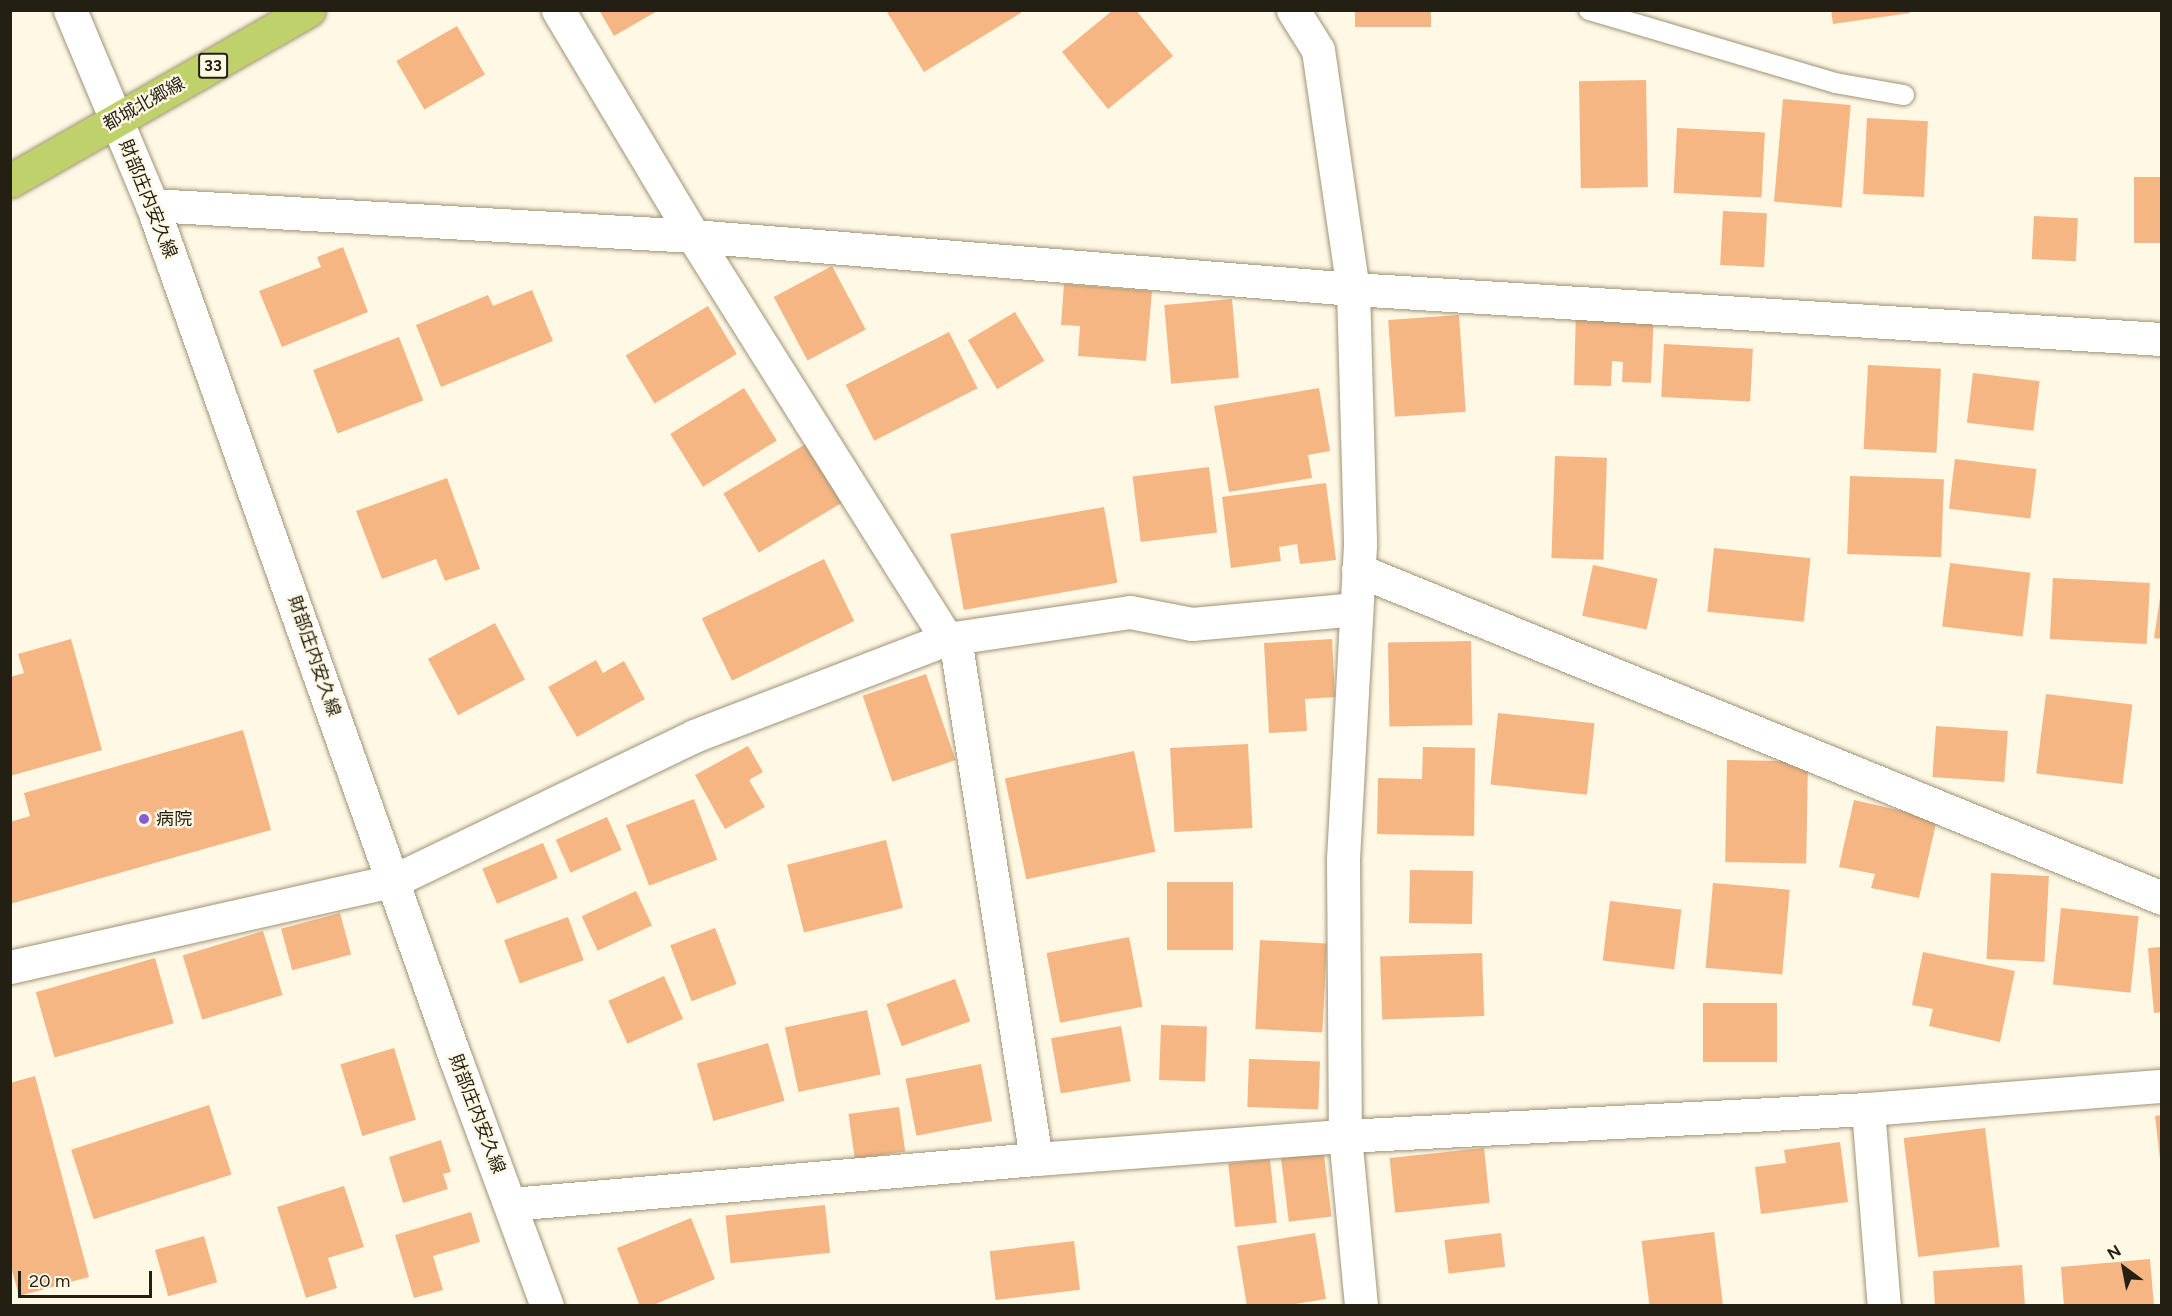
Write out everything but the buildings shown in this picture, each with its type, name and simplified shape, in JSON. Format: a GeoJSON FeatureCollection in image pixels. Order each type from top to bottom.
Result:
{"type":"FeatureCollection","features":[{"type":"Feature","properties":{"kind":"main road","name":"都城北郷線"},"geometry":{"type":"LineString","coordinates":[[10,181],[309,10]]}},
{"type":"Feature","properties":{"kind":"street","name":"財部庄内安久線"},"geometry":{"type":"LineString","coordinates":[[70,10],[152,205],[456,1060],[547,1305]]}},
{"type":"Feature","properties":{"kind":"street"},"geometry":{"type":"LineString","coordinates":[[558,10],[693,236],[951,639],[1036,1159]]}},
{"type":"Feature","properties":{"kind":"street"},"geometry":{"type":"LineString","coordinates":[[1293,10],[1318,50],[1353,290],[1358,570],[1342,859],[1344,1136],[1361,1305]]}},
{"type":"Feature","properties":{"kind":"street"},"geometry":{"type":"LineString","coordinates":[[152,205],[693,236],[1353,290],[2162,339]]}},
{"type":"Feature","properties":{"kind":"street"},"geometry":{"type":"LineString","coordinates":[[1358,570],[2162,898]]}},
{"type":"Feature","properties":{"kind":"street"},"geometry":{"type":"LineString","coordinates":[[10,967],[393,881],[694,736],[951,639],[1130,612],[1192,624],[1356,609]]}},
{"type":"Feature","properties":{"kind":"street"},"geometry":{"type":"LineString","coordinates":[[511,1204],[1036,1159],[1344,1136],[1868,1109],[2162,1086]]}},
{"type":"Feature","properties":{"kind":"street"},"geometry":{"type":"LineString","coordinates":[[1868,1109],[1884,1305]]}},
{"type":"Feature","properties":{"kind":"lane"},"geometry":{"type":"LineString","coordinates":[[1589,10],[1835,83],[1904,95]]}},
{"type":"Feature","properties":{"kind":"place","name":"病院"},"geometry":{"type":"Point","coordinates":[144,819]}}]}
